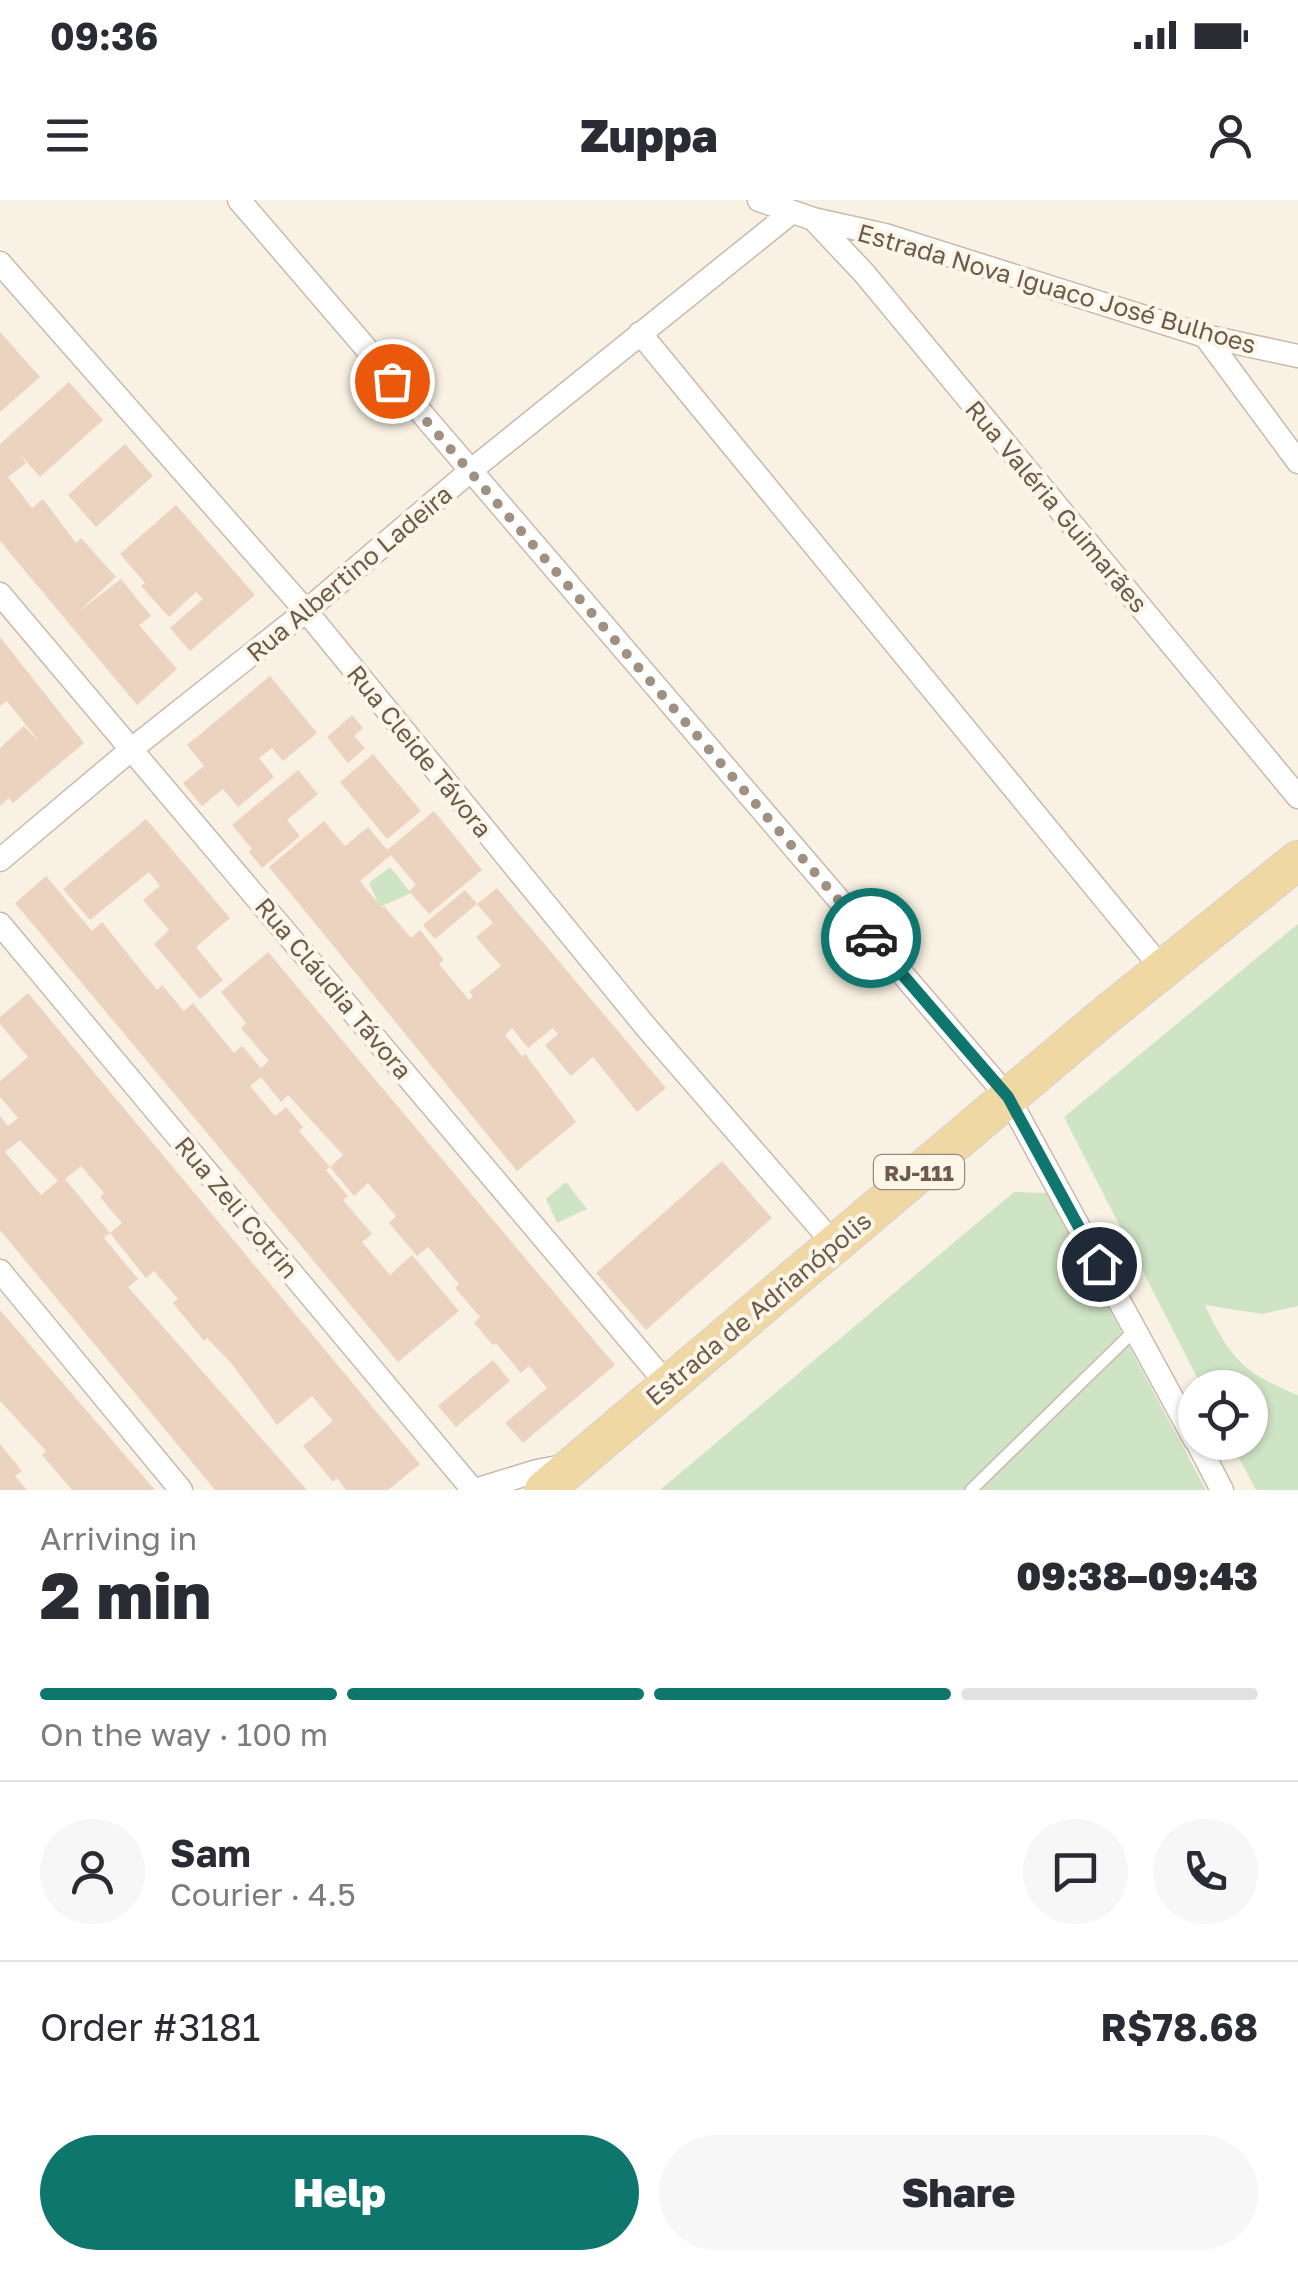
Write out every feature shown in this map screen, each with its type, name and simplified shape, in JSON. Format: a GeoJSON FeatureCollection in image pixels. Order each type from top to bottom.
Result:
{"type":"FeatureCollection","features":[{"type":"Feature","properties":{"kind":"main road","name":"Estrada de Adrianópolis"},"geometry":{"type":"LineString","coordinates":[[544,1490],[1008,1097],[1298,860]]}},
{"type":"Feature","properties":{"kind":"street"},"geometry":{"type":"LineString","coordinates":[[238,200],[1008,1097],[1178,1408]]}},
{"type":"Feature","properties":{"kind":"street","name":"Estrada Nova Iguaco José Bulhoes"},"geometry":{"type":"LineString","coordinates":[[759,200],[802,215],[885,234],[1205,336],[1298,356]]}},
{"type":"Feature","properties":{"kind":"street","name":"Rua Albertino Ladeira"},"geometry":{"type":"LineString","coordinates":[[0,860],[640,333],[802,215]]}},
{"type":"Feature","properties":{"kind":"street","name":"Rua Valéria Guimarães"},"geometry":{"type":"LineString","coordinates":[[802,215],[864,273],[1298,798]]}},
{"type":"Feature","properties":{"kind":"street"},"geometry":{"type":"LineString","coordinates":[[864,273],[885,234]]}},
{"type":"Feature","properties":{"kind":"street","name":"Rua Cleide Távora"},"geometry":{"type":"LineString","coordinates":[[0,262],[306,611],[646,1027],[834,1244]]}},
{"type":"Feature","properties":{"kind":"street"},"geometry":{"type":"LineString","coordinates":[[640,333],[1164,970]]}},
{"type":"Feature","properties":{"kind":"street"},"geometry":{"type":"LineString","coordinates":[[1205,336],[1298,462]]}},
{"type":"Feature","properties":{"kind":"street","name":"Rua Cláudia Távora"},"geometry":{"type":"LineString","coordinates":[[0,594],[667,1384]]}},
{"type":"Feature","properties":{"kind":"street","name":"Rua Zeli Cotrin"},"geometry":{"type":"LineString","coordinates":[[0,924],[474,1490],[537,1471],[577,1464]]}},
{"type":"Feature","properties":{"kind":"street"},"geometry":{"type":"LineString","coordinates":[[0,1270],[181,1490]]}},
{"type":"Feature","properties":{"kind":"street"},"geometry":{"type":"LineString","coordinates":[[1206,1460],[1222,1490]]}},
{"type":"Feature","properties":{"kind":"lane"},"geometry":{"type":"LineString","coordinates":[[971,1490],[1136,1330]]}},
{"type":"Feature","properties":{"kind":"green space"},"geometry":{"type":"Polygon","coordinates":[[[390,867],[411,893],[380,907],[369,883],[390,867]]]}},
{"type":"Feature","properties":{"kind":"green space"},"geometry":{"type":"Polygon","coordinates":[[[1298,924],[1298,1306],[1262,1314],[1205,1305],[1222,1338],[1250,1370],[1193,1370],[1064,1117],[1298,924]]]}},
{"type":"Feature","properties":{"kind":"green space"},"geometry":{"type":"Polygon","coordinates":[[[566,1182],[587,1209],[557,1223],[546,1199],[566,1182]]]}},
{"type":"Feature","properties":{"kind":"green space"},"geometry":{"type":"Polygon","coordinates":[[[1014,1192],[1047,1193],[1178,1438],[1178,1460],[1190,1460],[1206,1490],[660,1490],[1014,1192]]]}},
{"type":"Feature","properties":{"kind":"green space"},"geometry":{"type":"Polygon","coordinates":[[[1268,1381],[1298,1395],[1298,1490],[1256,1490],[1240,1460],[1268,1460],[1268,1381]]]}},
{"type":"Feature","properties":{"kind":"building"},"geometry":{"type":"Polygon","coordinates":[[[0,332],[40,377],[0,412],[0,332]]]}},
{"type":"Feature","properties":{"kind":"building"},"geometry":{"type":"Polygon","coordinates":[[[69,382],[103,420],[40,477],[20,454],[26,463],[8,477],[32,508],[43,499],[76,543],[81,538],[116,577],[78,612],[121,579],[151,616],[139,625],[177,669],[137,705],[0,541],[0,444],[69,382]]]}},
{"type":"Feature","properties":{"kind":"building"},"geometry":{"type":"Polygon","coordinates":[[[125,444],[153,476],[96,527],[68,495],[125,444]]]}},
{"type":"Feature","properties":{"kind":"building"},"geometry":{"type":"Polygon","coordinates":[[[176,505],[255,595],[190,651],[170,628],[203,599],[196,592],[169,617],[141,586],[145,583],[120,554],[176,505]]]}},
{"type":"Feature","properties":{"kind":"building"},"geometry":{"type":"Polygon","coordinates":[[[0,637],[84,743],[13,803],[9,798],[0,806],[0,748],[24,726],[41,744],[7,701],[0,706],[0,637]]]}},
{"type":"Feature","properties":{"kind":"building"},"geometry":{"type":"Polygon","coordinates":[[[270,676],[317,733],[283,761],[272,748],[259,758],[274,777],[238,807],[223,789],[202,806],[183,783],[204,766],[187,745],[270,676]]]}},
{"type":"Feature","properties":{"kind":"building"},"geometry":{"type":"Polygon","coordinates":[[[352,715],[363,728],[354,736],[365,748],[348,763],[327,737],[352,715]]]}},
{"type":"Feature","properties":{"kind":"building"},"geometry":{"type":"Polygon","coordinates":[[[373,754],[421,811],[387,839],[340,782],[373,754]]]}},
{"type":"Feature","properties":{"kind":"building"},"geometry":{"type":"Polygon","coordinates":[[[298,770],[318,794],[287,820],[300,836],[262,868],[232,825],[298,770]]]}},
{"type":"Feature","properties":{"kind":"building"},"geometry":{"type":"Polygon","coordinates":[[[434,811],[482,870],[429,914],[409,891],[416,885],[391,855],[360,881],[382,908],[411,938],[420,930],[444,960],[439,964],[469,1000],[473,996],[469,992],[501,966],[476,937],[493,923],[477,904],[497,888],[666,1088],[637,1112],[593,1057],[571,1076],[545,1045],[558,1034],[553,1028],[528,1048],[512,1028],[505,1035],[522,1056],[525,1054],[576,1122],[517,1171],[269,867],[324,821],[345,846],[368,827],[387,850],[434,811]]]}},
{"type":"Feature","properties":{"kind":"building"},"geometry":{"type":"Polygon","coordinates":[[[146,819],[230,918],[196,947],[223,980],[200,999],[154,944],[169,930],[143,900],[160,886],[149,872],[90,920],[63,889],[146,819]]]}},
{"type":"Feature","properties":{"kind":"building"},"geometry":{"type":"Polygon","coordinates":[[[46,876],[92,931],[102,922],[157,990],[162,985],[184,1011],[193,1003],[234,1053],[242,1046],[261,1068],[269,1061],[241,1028],[246,1023],[221,992],[268,952],[615,1365],[523,1443],[505,1423],[547,1388],[529,1366],[521,1373],[496,1343],[493,1345],[474,1323],[480,1317],[455,1288],[459,1284],[428,1247],[417,1256],[389,1223],[396,1216],[368,1183],[354,1196],[330,1167],[326,1170],[348,1196],[343,1200],[372,1234],[362,1242],[390,1275],[412,1255],[459,1311],[398,1362],[15,903],[46,876]],[[261,1077],[250,1086],[275,1116],[286,1107],[303,1127],[299,1131],[330,1167],[343,1155],[288,1095],[281,1102],[261,1077]]]}},
{"type":"Feature","properties":{"kind":"building"},"geometry":{"type":"Polygon","coordinates":[[[465,890],[477,904],[435,939],[423,925],[465,890]]]}},
{"type":"Feature","properties":{"kind":"building"},"geometry":{"type":"Polygon","coordinates":[[[28,993],[420,1464],[388,1490],[346,1490],[337,1478],[333,1482],[303,1446],[333,1421],[312,1396],[277,1425],[231,1363],[207,1338],[204,1341],[173,1303],[178,1299],[154,1271],[146,1278],[110,1233],[104,1238],[138,1279],[128,1287],[307,1490],[215,1490],[0,1230],[0,1116],[8,1126],[18,1118],[0,1097],[0,1081],[28,1057],[0,1024],[0,1017],[28,993]],[[20,1140],[5,1152],[41,1195],[58,1181],[20,1140]],[[81,1166],[65,1179],[110,1233],[122,1223],[81,1166]]]}},
{"type":"Feature","properties":{"kind":"building"},"geometry":{"type":"Polygon","coordinates":[[[722,1161],[772,1218],[646,1330],[596,1273],[722,1161]]]}},
{"type":"Feature","properties":{"kind":"building"},"geometry":{"type":"Polygon","coordinates":[[[0,1310],[155,1490],[72,1490],[42,1455],[46,1451],[0,1401],[0,1310]]]}},
{"type":"Feature","properties":{"kind":"building"},"geometry":{"type":"Polygon","coordinates":[[[493,1360],[510,1381],[456,1427],[438,1406],[493,1360]]]}},
{"type":"Feature","properties":{"kind":"building"},"geometry":{"type":"Polygon","coordinates":[[[0,1444],[22,1471],[15,1476],[27,1490],[0,1490],[0,1444]]]}},
{"type":"Feature","properties":{"kind":"way so far"},"geometry":{"type":"LineString","coordinates":[[392,381],[871,938]]}},
{"type":"Feature","properties":{"kind":"route"},"geometry":{"type":"LineString","coordinates":[[871,938],[1008,1097],[1099,1264]]}}]}
